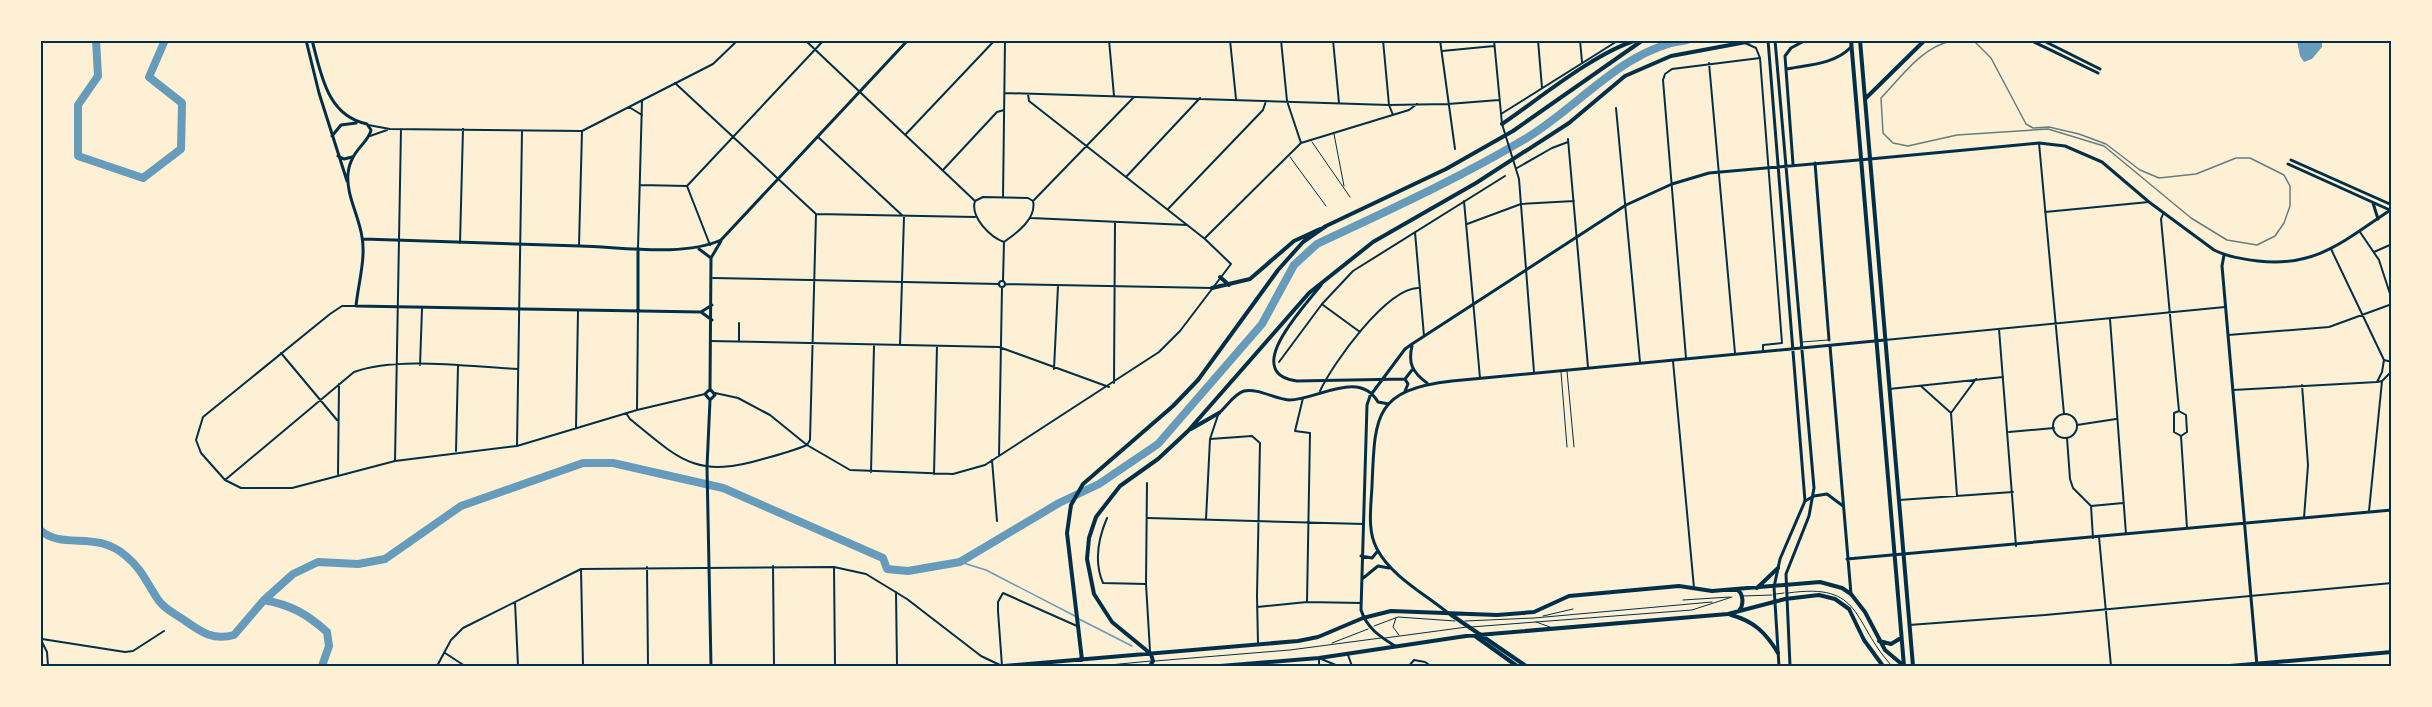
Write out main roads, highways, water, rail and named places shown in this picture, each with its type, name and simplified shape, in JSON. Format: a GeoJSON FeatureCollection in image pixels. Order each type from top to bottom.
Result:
{"type":"FeatureCollection","features":[{"type":"Feature","properties":{"kind":"main road"},"geometry":{"type":"LineString","coordinates":[[306,40],[363,239],[356,306],[422,309],[519,308],[701,312],[712,320]]}},
{"type":"Feature","properties":{"kind":"main road"},"geometry":{"type":"LineString","coordinates":[[312,40],[328,95],[340,110],[358,123]]}},
{"type":"Feature","properties":{"kind":"main road"},"geometry":{"type":"LineString","coordinates":[[710,400],[705,394],[710,389],[713,278],[711,258],[721,240],[908,40]]}},
{"type":"Feature","properties":{"kind":"main road"},"geometry":{"type":"LineString","coordinates":[[1502,125],[1588,66],[1623,44],[1636,40]]}},
{"type":"Feature","properties":{"kind":"main road"},"geometry":{"type":"LineString","coordinates":[[1212,288],[1250,279],[1294,241],[1446,169],[1522,126],[1643,40]]}},
{"type":"Feature","properties":{"kind":"main road"},"geometry":{"type":"LineString","coordinates":[[1150,666],[1153,661],[1151,654],[1112,622],[1101,608],[1088,571],[1088,548],[1096,517],[1110,495],[1174,445],[1309,293],[1373,242],[1476,183],[1569,123],[1625,76],[1671,56],[1757,40]]}},
{"type":"Feature","properties":{"kind":"main road"},"geometry":{"type":"LineString","coordinates":[[1768,40],[1791,350],[1805,501],[1778,568],[1774,587],[1779,666]]}},
{"type":"Feature","properties":{"kind":"main road"},"geometry":{"type":"LineString","coordinates":[[1775,40],[1814,496],[1786,574],[1785,599],[1790,666]]}},
{"type":"Feature","properties":{"kind":"main road"},"geometry":{"type":"LineString","coordinates":[[1793,164],[1785,56],[1791,48],[1806,40]]}},
{"type":"Feature","properties":{"kind":"main road"},"geometry":{"type":"LineString","coordinates":[[1860,40],[1913,666]]}},
{"type":"Feature","properties":{"kind":"main road"},"geometry":{"type":"LineString","coordinates":[[1865,99],[1925,40]]}},
{"type":"Feature","properties":{"kind":"main road"},"geometry":{"type":"LineString","coordinates":[[2030,40],[2098,74]]}},
{"type":"Feature","properties":{"kind":"main road"},"geometry":{"type":"LineString","coordinates":[[2042,40],[2100,69]]}},
{"type":"Feature","properties":{"kind":"main road"},"geometry":{"type":"LineString","coordinates":[[1785,69],[1814,64],[1845,54],[1851,44]]}},
{"type":"Feature","properties":{"kind":"main road"},"geometry":{"type":"LineString","coordinates":[[1851,44],[1904,666]]}},
{"type":"Feature","properties":{"kind":"main road"},"geometry":{"type":"LineString","coordinates":[[332,137],[341,125],[367,124],[371,129],[369,136],[353,155],[346,159],[338,155]]}},
{"type":"Feature","properties":{"kind":"main road"},"geometry":{"type":"LineString","coordinates":[[1784,143],[1790,130]]}},
{"type":"Feature","properties":{"kind":"main road"},"geometry":{"type":"LineString","coordinates":[[1395,646],[1370,628],[1364,618],[1361,603],[1367,405],[1373,392],[1405,349],[1412,344],[1577,235],[1626,205],[1672,184],[1709,173],[1793,164],[2039,143],[2065,146],[2090,156],[2205,245],[2224,255],[2285,263],[2310,259],[2331,249],[2360,232],[2391,208]]}},
{"type":"Feature","properties":{"kind":"main road"},"geometry":{"type":"LineString","coordinates":[[348,182],[353,155]]}},
{"type":"Feature","properties":{"kind":"main road"},"geometry":{"type":"LineString","coordinates":[[2291,160],[2391,208]]}},
{"type":"Feature","properties":{"kind":"main road"},"geometry":{"type":"LineString","coordinates":[[1815,163],[1823,240],[1829,340]]}},
{"type":"Feature","properties":{"kind":"main road"},"geometry":{"type":"LineString","coordinates":[[2288,164],[2391,208]]}},
{"type":"Feature","properties":{"kind":"main road"},"geometry":{"type":"LineString","coordinates":[[2372,201],[2378,219]]}},
{"type":"Feature","properties":{"kind":"main road"},"geometry":{"type":"LineString","coordinates":[[1082,660],[1067,545],[1071,505],[1083,484],[1100,467],[1173,406],[1198,380],[1278,270],[1303,242],[1326,226]]}},
{"type":"Feature","properties":{"kind":"main road"},"geometry":{"type":"LineString","coordinates":[[363,239],[638,248],[696,248],[721,240]]}},
{"type":"Feature","properties":{"kind":"main road"},"geometry":{"type":"LineString","coordinates":[[638,248],[638,312]]}},
{"type":"Feature","properties":{"kind":"main road"},"geometry":{"type":"LineString","coordinates":[[696,248],[703,250],[711,258]]}},
{"type":"Feature","properties":{"kind":"main road"},"geometry":{"type":"LineString","coordinates":[[2224,255],[2222,266],[2252,595],[2256,665]]}},
{"type":"Feature","properties":{"kind":"main road"},"geometry":{"type":"LineString","coordinates":[[1220,277],[1230,285]]}},
{"type":"Feature","properties":{"kind":"main road"},"geometry":{"type":"LineString","coordinates":[[1327,278],[1277,345],[1273,357],[1276,370],[1286,378],[1324,381],[1405,379],[1412,370]]}},
{"type":"Feature","properties":{"kind":"main road"},"geometry":{"type":"LineString","coordinates":[[637,301],[642,308],[651,311]]}},
{"type":"Feature","properties":{"kind":"main road"},"geometry":{"type":"LineString","coordinates":[[701,312],[712,304]]}},
{"type":"Feature","properties":{"kind":"main road"},"geometry":{"type":"LineString","coordinates":[[1526,666],[1449,614],[1391,569],[1377,551],[1371,526],[1374,432],[1389,404],[1405,391],[1428,384],[1885,340]]}},
{"type":"Feature","properties":{"kind":"main road"},"geometry":{"type":"LineString","coordinates":[[1412,344],[1409,356],[1412,370],[1428,384]]}},
{"type":"Feature","properties":{"kind":"main road"},"geometry":{"type":"LineString","coordinates":[[1830,346],[1851,594]]}},
{"type":"Feature","properties":{"kind":"main road"},"geometry":{"type":"LineString","coordinates":[[1405,379],[1408,384],[1405,391]]}},
{"type":"Feature","properties":{"kind":"main road"},"geometry":{"type":"LineString","coordinates":[[1188,430],[1220,413],[1236,396],[1246,391],[1282,399],[1303,398],[1320,391],[1363,387],[1373,392],[1378,402],[1389,404]]}},
{"type":"Feature","properties":{"kind":"main road"},"geometry":{"type":"LineString","coordinates":[[710,389],[715,393],[710,400],[707,467],[711,666]]}},
{"type":"Feature","properties":{"kind":"main road"},"geometry":{"type":"LineString","coordinates":[[1805,501],[1814,496],[1827,494],[1843,506]]}},
{"type":"Feature","properties":{"kind":"main road"},"geometry":{"type":"LineString","coordinates":[[1847,559],[2016,546],[2391,510]]}},
{"type":"Feature","properties":{"kind":"main road"},"geometry":{"type":"LineString","coordinates":[[1361,556],[1372,558],[1377,551]]}},
{"type":"Feature","properties":{"kind":"main road"},"geometry":{"type":"LineString","coordinates":[[1362,580],[1378,566],[1391,569]]}},
{"type":"Feature","properties":{"kind":"main road"},"geometry":{"type":"LineString","coordinates":[[1757,588],[1778,568]]}},
{"type":"Feature","properties":{"kind":"main road"},"geometry":{"type":"LineString","coordinates":[[1002,666],[1318,637],[1364,618],[1391,611],[1489,615],[1534,612],[1569,596],[1679,586],[1712,591],[1820,582],[1842,588],[1851,594],[1864,612],[1879,641],[1904,666]]}},
{"type":"Feature","properties":{"kind":"main road"},"geometry":{"type":"LineString","coordinates":[[1735,589],[1742,596],[1742,608],[1739,612]]}},
{"type":"Feature","properties":{"kind":"main road"},"geometry":{"type":"LineString","coordinates":[[1220,666],[1319,658],[1501,633],[1728,615],[1785,599],[1819,595],[1843,603],[1849,609],[1864,640],[1883,666]]}},
{"type":"Feature","properties":{"kind":"main road"},"geometry":{"type":"LineString","coordinates":[[1728,615],[1757,626],[1769,637],[1778,653]]}},
{"type":"Feature","properties":{"kind":"main road"},"geometry":{"type":"LineString","coordinates":[[1497,647],[1497,638],[1501,633]]}},
{"type":"Feature","properties":{"kind":"main road"},"geometry":{"type":"LineString","coordinates":[[1474,636],[1517,666]]}},
{"type":"Feature","properties":{"kind":"main road"},"geometry":{"type":"LineString","coordinates":[[1879,641],[1891,644],[1901,638]]}},
{"type":"Feature","properties":{"kind":"main road"},"geometry":{"type":"LineString","coordinates":[[2230,666],[2391,652]]}},
{"type":"Feature","properties":{"kind":"main road"},"geometry":{"type":"LineString","coordinates":[[1913,661],[1920,666]]}},
{"type":"Feature","properties":{"kind":"water"},"geometry":{"type":"Polygon","coordinates":[[[2297,41],[2322,41],[2322,47],[2312,59],[2304,62],[2300,56],[2297,41]]]}},
{"type":"Feature","properties":{"kind":"waterway"},"geometry":{"type":"LineString","coordinates":[[96,40],[98,76],[78,105],[78,156],[143,178],[181,149],[182,103],[149,77],[165,40]]}},
{"type":"Feature","properties":{"kind":"waterway"},"geometry":{"type":"LineString","coordinates":[[264,600],[293,574],[318,562],[358,564],[385,559],[461,506],[583,463],[613,463],[723,488],[883,558],[887,569],[908,571],[960,562],[1059,503],[1099,484],[1158,444],[1262,324],[1294,265],[1317,244],[1500,154],[1545,126],[1602,81],[1642,54],[1664,45],[1687,40]]}},
{"type":"Feature","properties":{"kind":"waterway"},"geometry":{"type":"LineString","coordinates":[[40,530],[59,539],[91,541],[114,548],[137,567],[164,607],[213,636],[234,635],[264,600],[298,611],[327,632],[329,646],[322,666]]}},
{"type":"Feature","properties":{"kind":"waterway"},"geometry":{"type":"LineString","coordinates":[[960,562],[986,570],[1075,616]]}},
{"type":"Feature","properties":{"kind":"waterway"},"geometry":{"type":"LineString","coordinates":[[1079,619],[1132,646]]}},
{"type":"Feature","properties":{"kind":"tram line"},"geometry":{"type":"LineString","coordinates":[[1951,41],[1975,42],[1991,58],[2026,124],[2033,128],[2049,127],[2079,134],[2106,144],[2140,170],[2159,178],[2196,174],[2236,158],[2250,158],[2284,175],[2290,186],[2290,206],[2284,223],[2275,236],[2257,245],[2227,240],[2191,218],[2104,146],[2048,129],[1957,135],[1908,146],[1893,143],[1883,133],[1881,98],[1921,56],[1951,41]]}}]}
